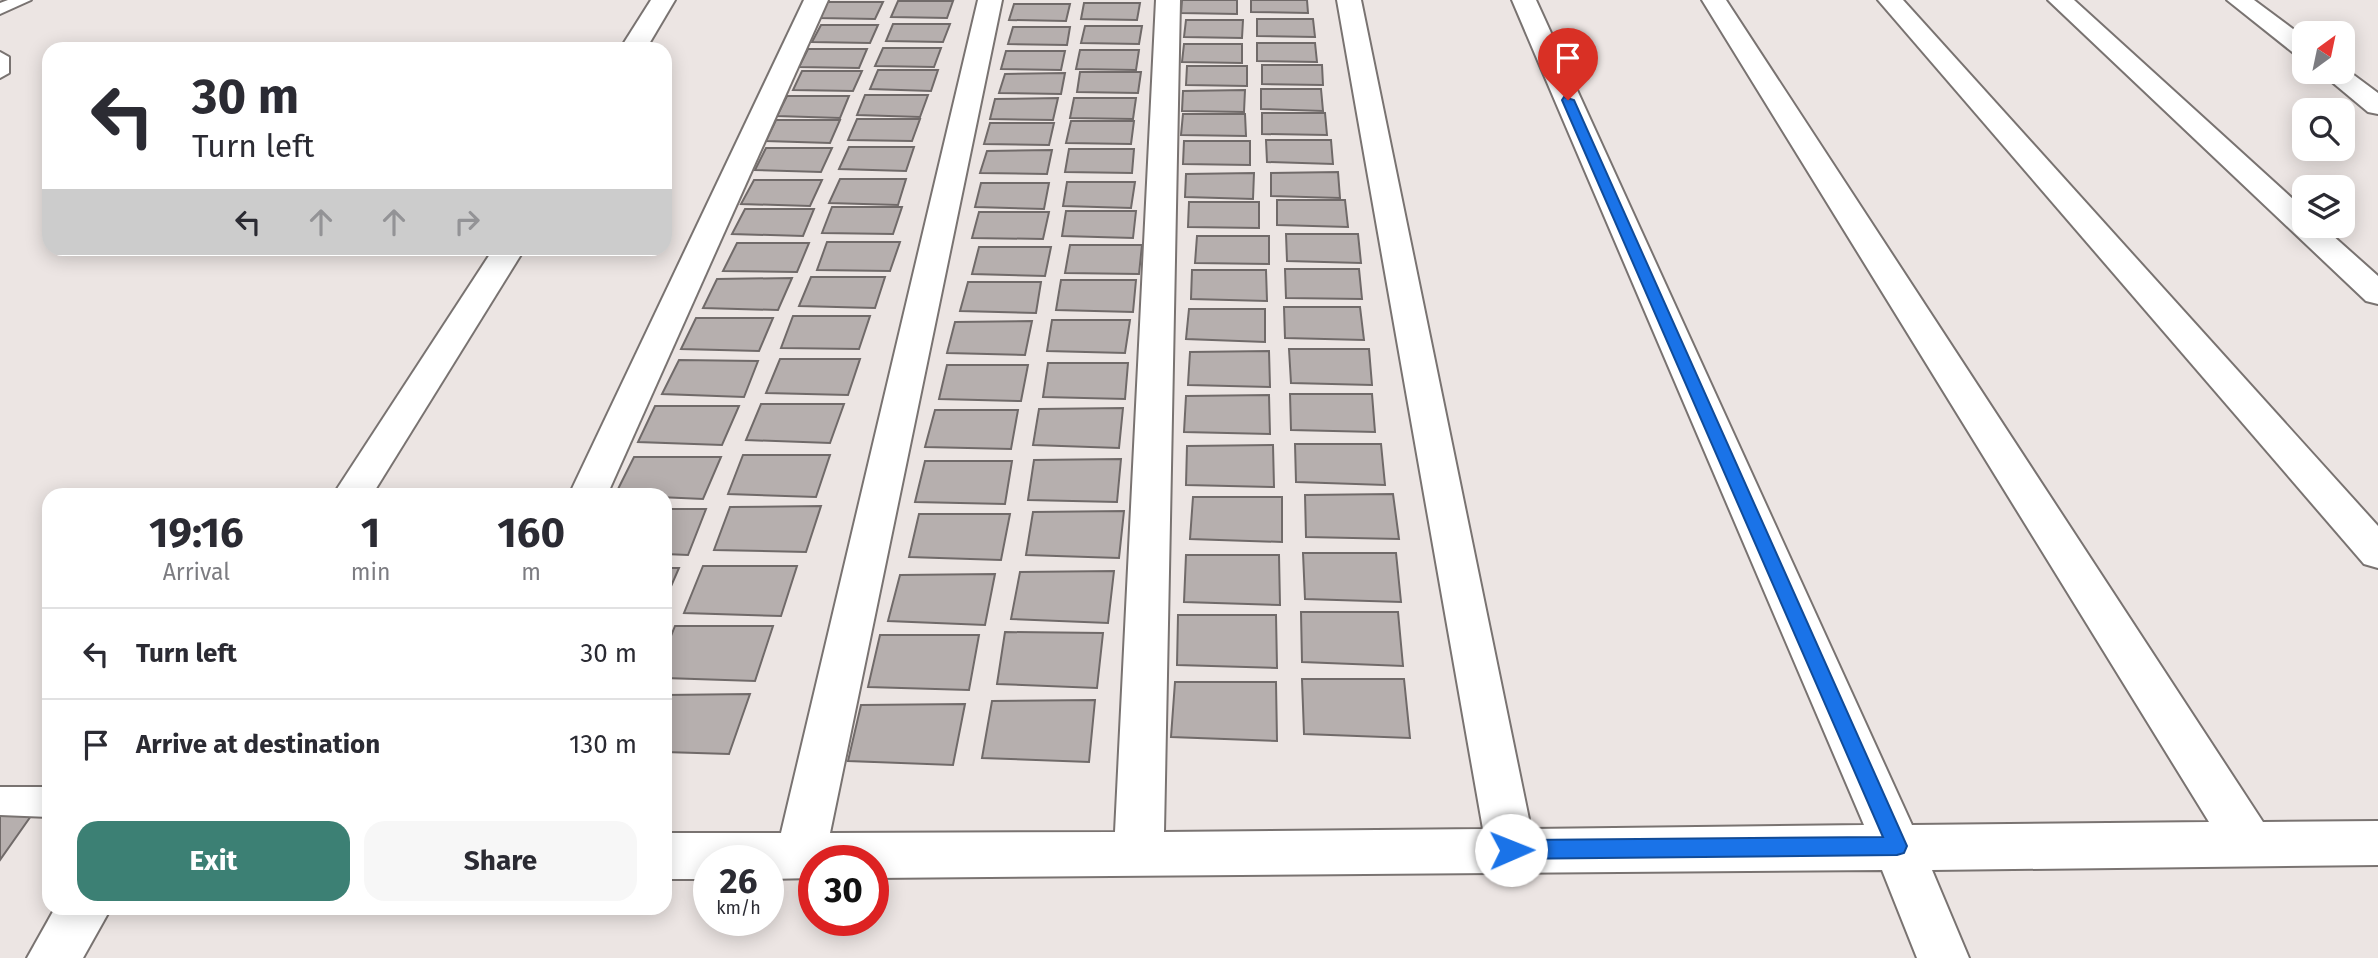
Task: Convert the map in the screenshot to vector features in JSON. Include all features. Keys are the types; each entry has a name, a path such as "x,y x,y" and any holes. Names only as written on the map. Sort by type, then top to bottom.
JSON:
{"street":[{"path":"637,42 663,0"},
{"path":"591,488 816,0"},
{"path":"803,845 990,0"},
{"path":"1139,855 1168,0"},
{"path":"1349,0 1511,850"},
{"path":"1524,0 1897,846 1943,958"},
{"path":"1714,0 2248,842"},
{"path":"1890,0 2378,553"},
{"path":"2060,0 2378,294"},
{"path":"2239,0 2292,40"},
{"path":"2349,84 2378,106"},
{"path":"356,488 505,256"},
{"path":"889,855 2378,843"},
{"path":"672,856 798,855"},
{"path":"53,958 81,915"}],"lane":[{"path":"0,9 23,0"},
{"path":"0,57 0,73"},
{"path":"0,801 42,802"}],"building":[{"path":"1182,0 1237,0 1237,14 1181,13"},
{"path":"1251,0 1307,0 1308,13 1251,12"},
{"path":"898,1 953,1 947,18 891,17"},
{"path":"827,2 883,2 875,19 819,18"},
{"path":"1084,3 1140,3 1137,20 1081,19"},
{"path":"1014,4 1070,4 1066,21 1009,20"},
{"path":"1257,19 1313,19 1315,37 1257,36"},
{"path":"1186,20 1243,20 1242,38 1184,37"},
{"path":"893,24 950,24 943,42 886,41"},
{"path":"821,25 878,25 870,43 812,42"},
{"path":"1085,26 1142,26 1139,44 1081,43"},
{"path":"1013,27 1070,27 1067,45 1008,44"},
{"path":"1257,43 1315,43 1317,62 1257,61"},
{"path":"1184,44 1242,44 1242,63 1182,62"},
{"path":"883,48 941,48 934,67 875,66"},
{"path":"808,49 867,49 859,68 799,67"},
{"path":"1080,50 1139,50 1136,70 1076,69"},
{"path":"1006,51 1065,51 1061,70 1001,69"},
{"path":"1262,65 1322,65 1323,85 1262,84"},
{"path":"1187,66 1247,66 1247,86 1186,85"},
{"path":"878,70 938,70 931,91 870,89"},
{"path":"802,71 862,71 853,91 793,90"},
{"path":"1080,72 1141,72 1138,93 1077,92"},
{"path":"1065,73 1061,94 999,93 1005,74"},
{"path":"1261,89 1321,89 1323,111 1261,109"},
{"path":"1245,90 1244,112 1182,111 1183,91"},
{"path":"865,95 928,95 920,117 857,115"},
{"path":"787,96 849,96 840,118 777,116"},
{"path":"1058,98 1053,120 990,119 995,99"},
{"path":"1074,98 1136,98 1133,119 1070,118"},
{"path":"1262,113 1325,113 1327,135 1262,134"},
{"path":"1183,114 1245,114 1246,136 1181,135"},
{"path":"857,119 920,119 912,141 848,140"},
{"path":"776,120 840,120 830,143 766,141"},
{"path":"1071,121 1134,121 1131,144 1066,143"},
{"path":"990,123 1054,123 1049,145 984,144"},
{"path":"1266,140 1331,140 1333,164 1267,162"},
{"path":"1184,141 1250,141 1250,165 1183,164"},
{"path":"849,147 914,147 906,171 839,169"},
{"path":"766,148 832,148 821,172 755,170"},
{"path":"1069,149 1134,149 1132,173 1065,172"},
{"path":"1052,150 1047,174 980,173 987,151"},
{"path":"1338,172 1340,198 1271,196 1271,173"},
{"path":"1254,173 1253,199 1185,197 1186,174"},
{"path":"840,179 906,179 898,205 829,203"},
{"path":"754,180 822,180 810,206 741,204"},
{"path":"1067,182 1135,182 1131,208 1063,206"},
{"path":"981,183 1049,183 1044,209 975,207"},
{"path":"1277,200 1345,200 1348,227 1277,225"},
{"path":"1189,202 1259,202 1259,228 1188,227"},
{"path":"832,207 902,207 893,234 822,233"},
{"path":"745,209 814,209 803,236 732,234"},
{"path":"1066,211 1136,211 1133,238 1062,236"},
{"path":"979,212 1049,212 1043,239 972,238"},
{"path":"1286,234 1358,234 1361,263 1287,261"},
{"path":"1197,236 1269,236 1269,264 1195,263"},
{"path":"827,242 900,242 890,271 817,270"},
{"path":"737,243 809,243 797,272 723,271"},
{"path":"1070,245 1142,245 1139,274 1065,273"},
{"path":"979,247 1051,247 1045,276 972,274"},
{"path":"1285,269 1359,269 1362,299 1286,298"},
{"path":"1192,270 1266,270 1267,301 1191,299"},
{"path":"811,277 885,277 875,308 799,306"},
{"path":"792,278 778,310 703,308 717,279"},
{"path":"1061,280 1136,280 1133,312 1056,310"},
{"path":"968,282 1041,282 1036,313 960,311"},
{"path":"1284,307 1360,307 1364,340 1285,338"},
{"path":"1189,309 1265,309 1265,342 1186,339"},
{"path":"793,316 870,316 859,349 781,348"},
{"path":"696,318 773,318 759,351 681,349"},
{"path":"1052,320 1130,320 1125,353 1047,351"},
{"path":"1032,321 1025,355 947,353 955,322"},
{"path":"1289,349 1369,349 1372,385 1291,383"},
{"path":"1269,351 1270,387 1188,385 1190,352"},
{"path":"780,359 860,359 848,395 766,393"},
{"path":"679,360 758,361 744,397 662,394"},
{"path":"1048,363 1128,363 1125,399 1043,397"},
{"path":"947,365 1028,365 1021,401 939,399"},
{"path":"1290,394 1372,394 1375,432 1291,430"},
{"path":"1269,395 1270,434 1184,432 1186,396"},
{"path":"761,404 844,404 830,443 746,440"},
{"path":"655,406 739,406 722,445 638,442"},
{"path":"1123,408 1119,448 1033,445 1039,409"},
{"path":"935,410 1018,410 1011,449 925,447"},
{"path":"1295,444 1381,444 1385,485 1296,482"},
{"path":"1273,445 1274,487 1186,485 1187,446"},
{"path":"743,455 830,455 816,497 728,494"},
{"path":"634,457 721,457 703,499 672,498 672,488 618,488"},
{"path":"1121,459 1117,502 1028,500 1034,460"},
{"path":"925,461 1012,461 1005,504 915,502"},
{"path":"1393,494 1399,539 1306,537 1305,495"},
{"path":"1193,497 1282,497 1282,542 1190,539"},
{"path":"821,506 806,552 714,550 730,507"},
{"path":"672,509 706,509 688,555 672,554"},
{"path":"1124,511 1119,558 1026,555 1033,512"},
{"path":"919,514 1010,514 1001,560 909,557"},
{"path":"1303,553 1396,553 1401,602 1305,599"},
{"path":"1186,555 1279,555 1280,605 1184,602"},
{"path":"703,566 797,566 781,616 684,613"},
{"path":"672,568 679,568 672,584"},
{"path":"1114,571 1108,623 1011,619 1020,572"},
{"path":"995,574 985,625 888,621 900,575"},
{"path":"1301,612 1398,612 1403,666 1302,662"},
{"path":"1178,615 1276,615 1277,668 1177,665"},
{"path":"675,626 773,626 755,681 672,678 672,634"},
{"path":"1005,632 1103,633 1097,688 997,684"},
{"path":"880,635 979,635 969,690 868,687"},
{"path":"1302,679 1404,679 1410,738 1304,734"},
{"path":"1175,682 1276,682 1277,741 1171,737"},
{"path":"750,694 729,754 672,752 672,695"},
{"path":"1095,700 1089,762 982,758 992,701"},
{"path":"965,704 953,765 848,761 861,705"},
{"path":"0,806 38,806 0,860"}],"route":[{"path":"1511,850 1897,846 1568,100"}]}
